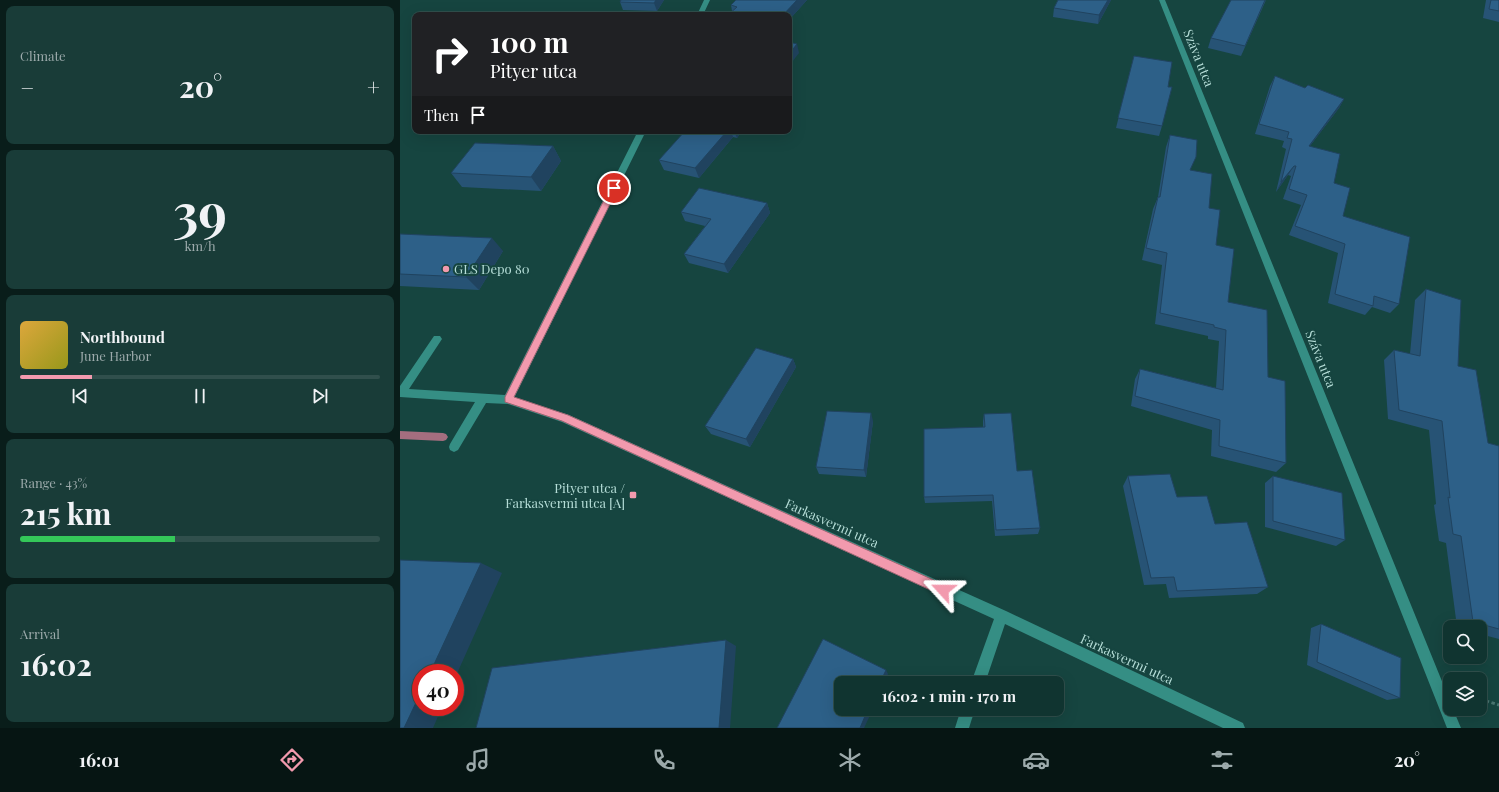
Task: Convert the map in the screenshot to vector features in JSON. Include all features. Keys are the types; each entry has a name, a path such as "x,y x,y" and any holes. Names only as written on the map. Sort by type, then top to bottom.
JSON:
{"street":[{"path":"701,12 707,0"},
{"name":"Száva utca","path":"1162,0 1454,728"},
{"path":"508,400 641,134"},
{"path":"401,393 437,339"},
{"name":"Farkasvermi utca","path":"401,393 508,400 564,418 1001,616 1238,728"},
{"path":"454,447 483,399"},
{"path":"980,676 1001,616"},
{"path":"962,728 966,716"}],"path":[{"path":"1487,701 1499,705"}],"building":[{"path":"621,0 656,0 654,3 620,2"},
{"path":"736,0 797,0 786,12 731,12 737,7 731,5"},
{"path":"1058,0 1108,0 1099,15 1054,8"},
{"path":"1231,0 1265,0 1245,46 1211,38"},
{"path":"1491,0 1499,0 1499,11 1489,9"},
{"path":"792,43 797,44 792,50"},
{"path":"1134,56 1172,62 1168,87 1172,87 1162,126 1118,118"},
{"path":"1275,76 1305,88 1308,85 1344,99 1309,146 1340,154 1334,183 1350,188 1343,216 1410,237 1399,304 1374,296 1373,306 1335,294 1345,244 1295,226 1307,195 1289,189 1296,166 1294,166 1281,182 1292,139 1287,138 1289,132 1259,124"},
{"path":"682,134 724,134 695,168 659,160"},
{"path":"1170,135 1197,140 1196,157 1190,170 1212,174 1209,208 1220,210 1216,245 1234,249 1228,302 1267,310 1268,377 1285,381 1286,463 1219,446 1220,420 1135,396 1140,369 1223,390 1226,330 1214,327 1214,325 1160,313 1167,253 1146,248 1158,197 1160,197"},
{"path":"475,143 553,146 531,177 451,173"},
{"path":"699,188 767,203 724,264 684,254 711,219 681,212"},
{"path":"400,234 492,238 466,277 400,274"},
{"path":"1426,289 1461,300 1458,366 1476,370 1488,443 1499,446 1499,629 1487,626 1487,620 1473,620 1461,536 1453,534 1448,497 1450,498 1442,421 1399,410 1394,350 1420,356"},
{"path":"756,348 793,359 746,439 705,426"},
{"path":"827,411 871,413 864,470 816,467"},
{"path":"1011,413 1017,471 1032,470 1040,528 996,530 993,495 924,497 924,429 985,427 984,414"},
{"path":"1170,474 1177,497 1207,496 1215,524 1247,522 1268,587 1177,591 1174,577 1151,578 1128,476"},
{"path":"1273,476 1342,493 1345,540 1273,521"},
{"path":"400,560 481,563 434,664 412,664 412,711 404,728 400,728"},
{"path":"1321,624 1401,658 1400,698 1317,662"},
{"path":"823,639 886,670 883,676 834,676 834,716 865,716 860,728 777,728"},
{"path":"726,640 719,728 476,728 492,668"}],"waterway":[{"path":"400,435 443,437"}],"place":[{"name":"GLS Depo 80","path":"446,269"},
{"name":"Pityer utca / Farkasvermi utca [A]","path":"633,495"}],"route":[{"path":"614,188 508,400 564,418 943,590"}]}
